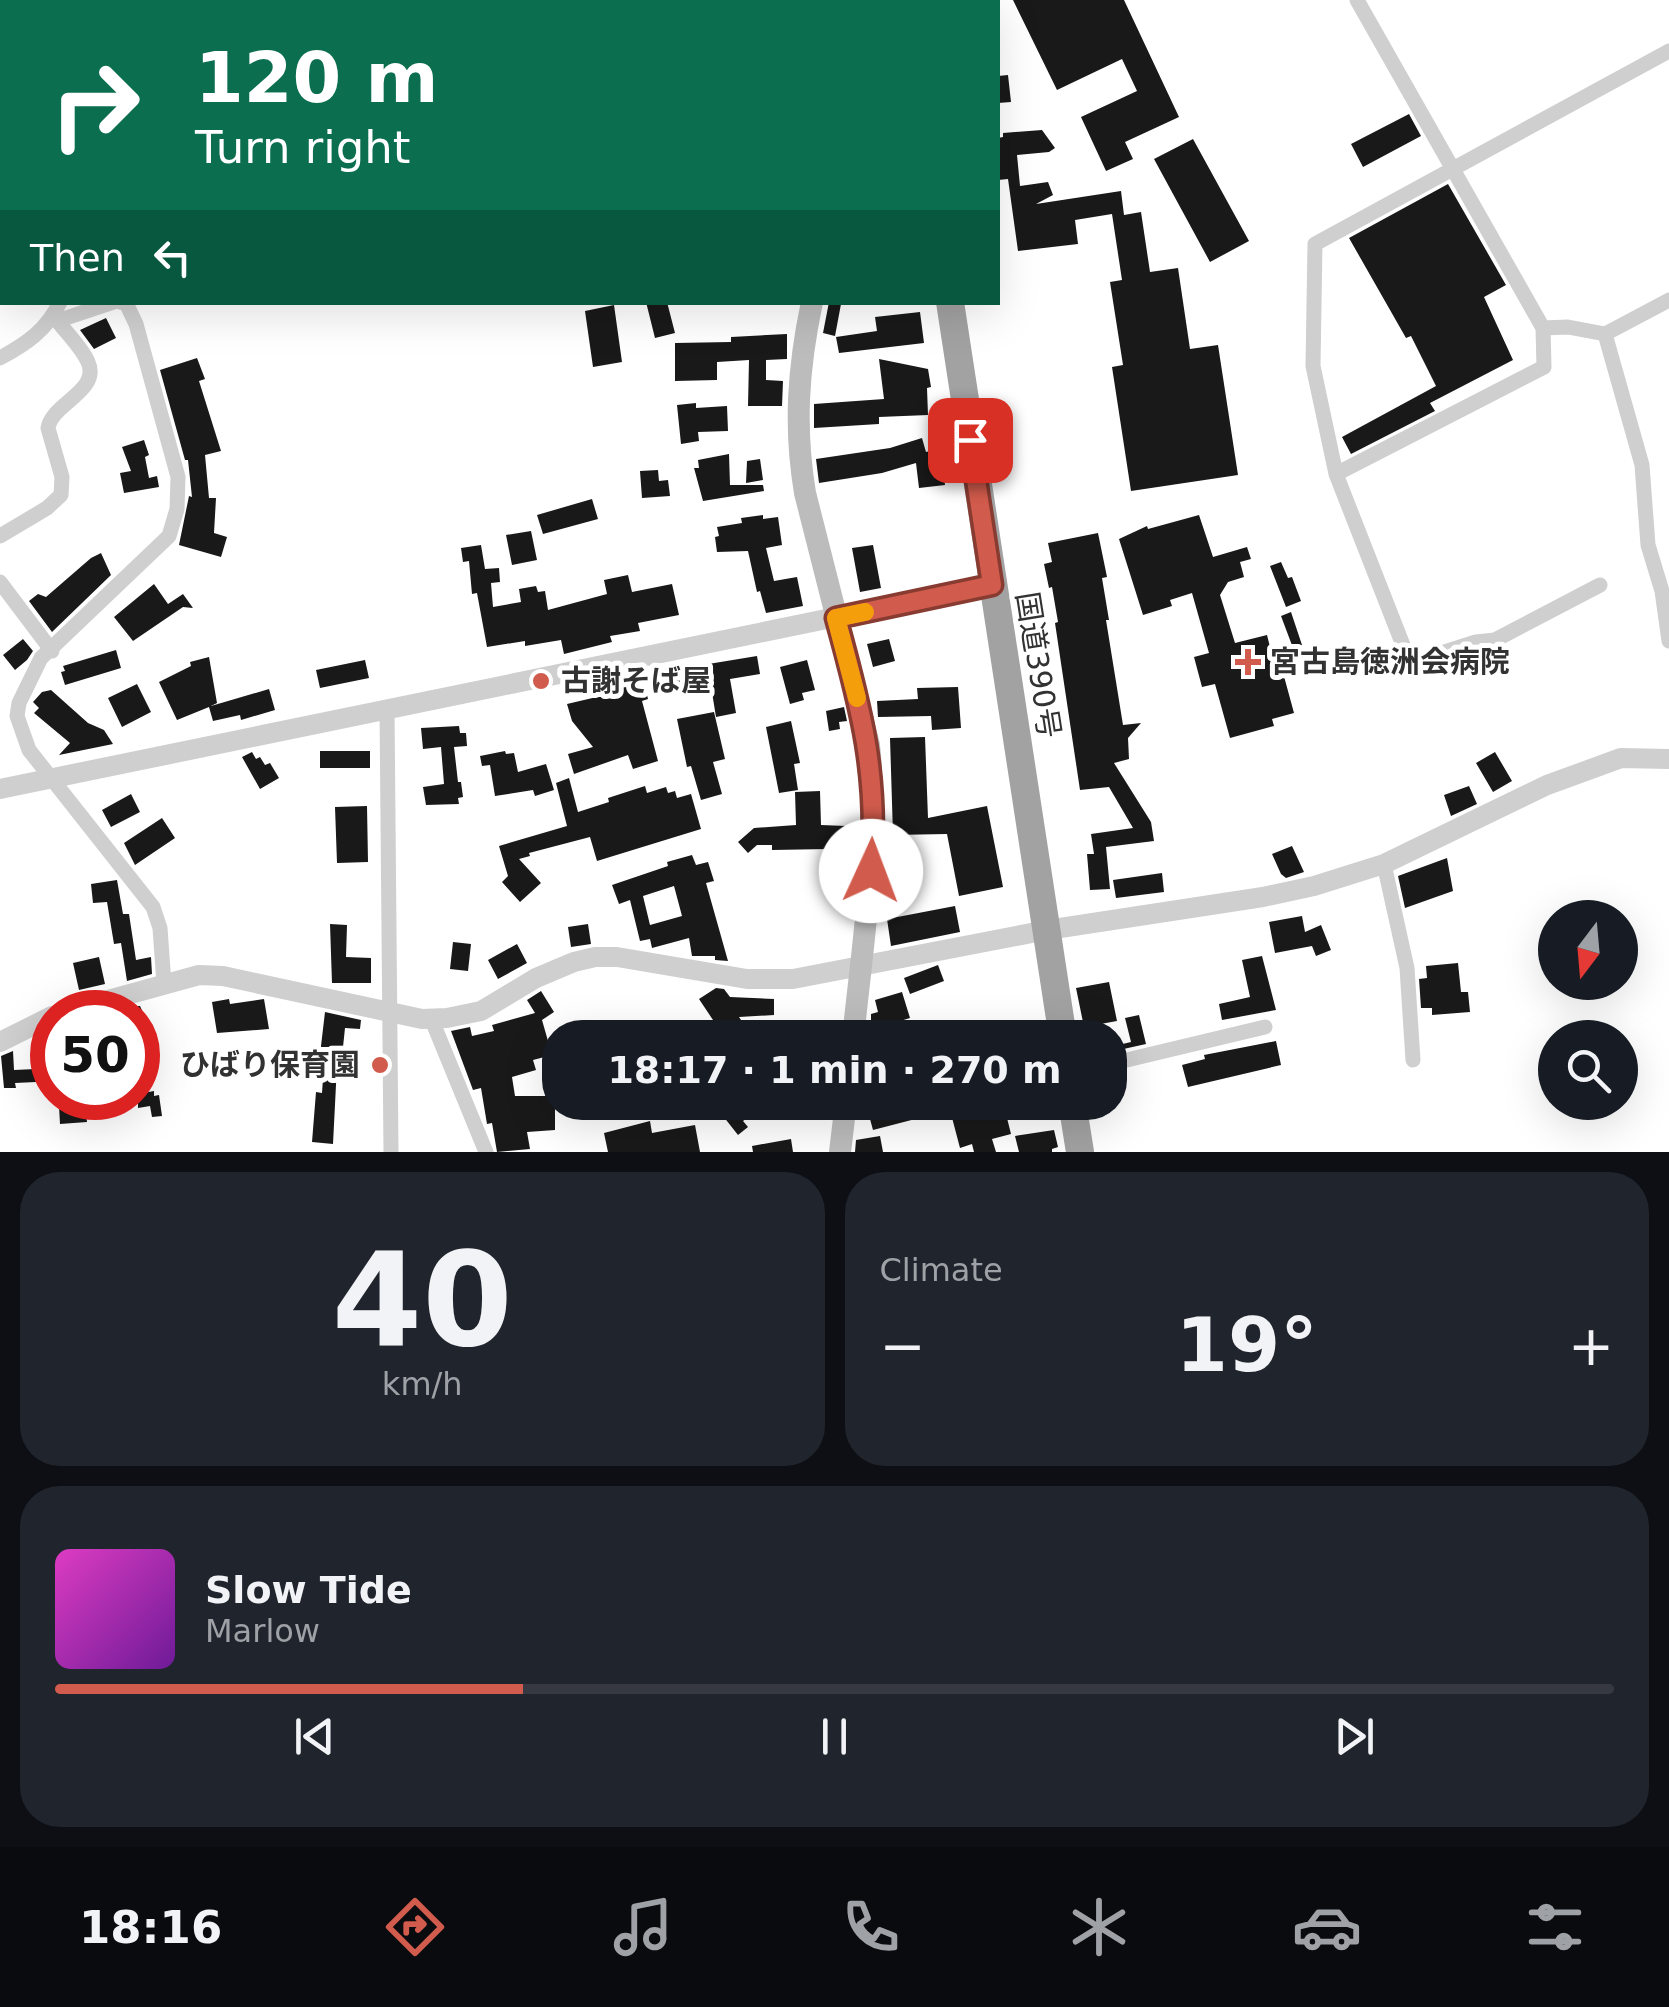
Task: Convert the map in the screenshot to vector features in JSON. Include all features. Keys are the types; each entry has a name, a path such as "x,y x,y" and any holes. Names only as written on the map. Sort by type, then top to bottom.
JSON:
{"highway":[{"name":"国道390号","path":"950,305 1060,1020"},
{"path":"1075,1120 1080,1152"}],"main road":[{"path":"812,305 797,394 796,428 804,492 869,746 872,776 874,842 855,1020"},
{"path":"843,1152 844,1120"}],"street":[{"path":"1336,474 1544,367 1544,328 1357,0"},
{"path":"1600,585 1495,640 1476,642 1410,663 1336,474 1313,366 1316,244 1669,51"},
{"path":"1544,328 1568,327 1605,334 1669,300"},
{"path":"0,358 30,342 57,313 101,305"},
{"path":"126,305 136,324 178,477 177,509 169,536 41,658 17,716 29,750 153,906 160,928 164,984"},
{"path":"0,536 47,508 62,494 62,478 48,428 50,420 84,388 90,374 88,362 57,313"},
{"path":"1605,334 1642,465 1648,545 1662,591 1669,641"},
{"path":"0,582 52,651"},
{"path":"0,789 992,585"},
{"path":"387,709 391,1152"},
{"path":"143,990 199,975 223,976 431,1018 481,1011 536,978 595,958 617,957 700,974 792,979 1047,930 1314,886 1384,864 1547,785 1622,758 1669,758"},
{"path":"1384,864 1407,968 1412,1060"},
{"path":"431,1018 486,1152"},
{"path":"1127,1060 1265,1026"},
{"path":"0,1042 30,1027"}],"building":[{"path":"1013,0 1124,0 1179,117 1125,142 1133,159 1106,171 1081,117 1137,91 1122,59 1057,90"},
{"path":"1008,75 1011,102 1000,103 1000,76"},
{"path":"1409,114 1421,136 1363,167 1351,144"},
{"path":"1042,130 1055,148 1017,155 1020,186 1048,182 1053,195 1036,204 1121,191 1124,215 1141,212 1150,272 1178,268 1190,349 1218,345 1238,475 1131,491 1112,367 1123,365 1110,282 1122,280 1112,214 1075,220 1078,244 1018,251 1008,179 1000,180 1003,133"},
{"path":"1193,139 1249,241 1210,262 1154,159"},
{"path":"1448,184 1506,285 1484,297 1513,360 1430,403 1435,411 1351,454 1342,437 1436,386 1411,336 1406,338 1349,238"},
{"path":"614,305 622,362 593,367 585,311"},
{"path":"647,305 668,305 675,333 655,338"},
{"path":"828,305 841,305 835,336 823,333"},
{"path":"920,312 924,343 839,353 836,337 877,331 875,317"},
{"path":"106,318 116,338 94,349 80,330"},
{"path":"787,334 787,359 766,360 766,380 783,381 782,406 748,406 749,360 717,362 717,380 675,381 675,343 731,342 731,337"},
{"path":"197,358 205,379 199,381 221,451 205,455 209,498 216,498 214,533 227,537 221,557 179,545 189,496 192,497 188,460 160,370"},
{"path":"879,359 928,369 928,415 879,417 879,424 814,428 814,404 884,399"},
{"path":"696,403 696,408 727,406 728,431 698,432 699,441 681,444 677,405"},
{"path":"922,438 926,452 941,448 945,485 919,488 916,463 819,483 816,459 890,448"},
{"path":"144,440 149,455 145,457 149,478 157,476 159,487 124,493 120,473 131,471 122,447"},
{"path":"729,454 730,485 763,485 764,491 703,501 694,468 699,468 698,460"},
{"path":"760,459 763,480 746,483 747,461"},
{"path":"658,470 659,481 668,480 670,496 642,498 640,471"},
{"path":"592,499 598,519 543,534 537,515"},
{"path":"763,515 763,519 778,517 782,545 766,548 774,581 797,577 803,606 766,613 748,551 717,552 717,527"},
{"path":"1199,515 1213,557 1247,547 1251,559 1240,562 1244,577 1228,582 1220,595 1235,643 1267,635 1273,659 1279,658 1294,713 1272,719 1274,726 1230,738 1215,684 1202,687 1194,657 1209,653 1192,593 1170,600 1172,606 1143,615 1119,539 1147,526 1148,529"},
{"path":"531,531 537,560 512,565 506,535"},
{"path":"1098,533 1107,577 1102,578 1106,620 1123,725 1141,723 1128,738 1129,759 1114,763 1151,822 1154,841 1106,847 1110,889 1090,890 1087,854 1094,854 1091,834 1133,828 1109,787 1080,790 1055,623 1058,622 1044,564 1052,562 1048,543"},
{"path":"481,545 485,569 499,568 500,582 491,583 493,607 521,602 519,589 536,586 538,592 545,591 548,610 607,594 604,580 628,575 632,592 672,584 679,615 638,623 640,631 610,636 612,642 564,654 561,640 487,647 477,593 472,594 469,561 463,562 461,548"},
{"path":"873,545 881,588 860,592 852,548"},
{"path":"101,553 111,575 52,632 29,601 38,594 46,597"},
{"path":"1281,562 1301,601 1286,607 1270,566"},
{"path":"154,584 168,604 183,594 193,608 183,607 133,641 114,617"},
{"path":"1291,612 1302,645 1293,648 1281,616"},
{"path":"23,639 33,651 15,670 3,655"},
{"path":"889,639 895,661 873,667 867,644"},
{"path":"116,650 121,668 65,685 63,666"},
{"path":"757,656 760,674 730,679 736,713 716,717 710,680 676,687 672,670"},
{"path":"209,657 217,703 211,706 269,689 275,710 241,720 240,715 213,721 209,707 177,720 159,682 191,666 190,662"},
{"path":"365,660 369,678 320,688 316,670"},
{"path":"807,660 815,690 802,693 804,700 790,704 780,667"},
{"path":"632,681 645,687 648,699 642,701 658,761 633,769 628,755 574,774 568,754 593,747 572,721 567,704 618,692 616,684"},
{"path":"137,684 151,712 122,727 108,698"},
{"path":"958,687 961,728 932,730 931,716 878,717 877,701 918,699 917,688"},
{"path":"51,690 88,723 104,730 113,744 59,755 70,743 34,713 39,708 33,702 42,692"},
{"path":"844,707 847,721 839,722 840,729 829,731 826,711"},
{"path":"714,712 725,759 713,762 722,794 701,800 691,766 687,767 677,719"},
{"path":"791,721 800,763 794,764 798,790 779,793 766,727"},
{"path":"459,726 460,733 466,733 467,746 454,747 463,797 458,798 459,804 426,805 423,787 444,784 441,747 423,749 421,728"},
{"path":"925,737 928,818 987,806 1003,887 959,896 947,834 893,835 890,738"},
{"path":"320,751 370,751 370,768 320,768"},
{"path":"252,752 265,765 270,763 279,778 260,789 242,757"},
{"path":"1495,752 1512,781 1493,792 1476,763"},
{"path":"514,753 518,772 546,764 554,790 535,796 533,790 495,796 490,765 482,766 480,756"},
{"path":"569,778 578,812 645,786 647,793 666,787 668,793 675,791 677,798 691,794 701,829 597,861 590,837 529,853 530,856 519,859 541,883 520,902 502,882 508,876 499,846 567,826 556,783"},
{"path":"1469,786 1477,804 1451,816 1444,795"},
{"path":"820,791 821,825 846,826 847,842 828,843 828,849 772,850 772,845 757,845 748,853 738,842 754,828 796,825 795,792"},
{"path":"131,794 140,812 111,827 102,810"},
{"path":"367,806 368,862 337,863 335,807"},
{"path":"162,818 175,838 135,865 124,843"},
{"path":"1292,846 1304,872 1286,878 1272,854"},
{"path":"692,855 696,865 708,862 714,881 706,883 728,961 715,960 715,956 692,956 689,938 652,948 650,939 640,941 630,900 619,904 612,885 668,866 667,862","holes":["674,886 682,916 650,925 643,896"]},
{"path":"1447,858 1453,891 1405,908 1398,876"},
{"path":"1162,873 1164,892 1116,898 1113,880"},
{"path":"117,880 123,914 129,914 136,960 151,957 152,974 127,981 121,943 114,944 107,902 93,903 91,884"},
{"path":"955,906 960,932 891,946 887,919"},
{"path":"1302,916 1305,932 1321,925 1331,950 1316,956 1312,946 1275,953 1269,922"},
{"path":"330,924 347,925 346,957 371,958 371,983 332,983"},
{"path":"588,924 591,944 571,947 568,927"},
{"path":"453,942 471,944 468,971 450,969"},
{"path":"517,944 527,963 498,979 488,960"},
{"path":"1262,956 1276,1010 1222,1020 1219,1004 1250,997 1242,960"},
{"path":"99,957 105,984 79,990 73,963"},
{"path":"1458,963 1461,992 1468,992 1470,1012 1432,1015 1432,1008 1421,1008 1419,979 1427,978 1426,966"},
{"path":"938,965 944,981 910,994 904,978"},
{"path":"1109,982 1117,1020 1083,1020 1076,988"},
{"path":"716,988 724,989 730,997 774,999 774,1015 713,1020 699,999"},
{"path":"541,991 554,1012 542,1020 542,1058 533,1060 536,1070 512,1077 515,1096 542,1096 542,1120 555,1120 555,1130 527,1132 530,1149 497,1152 481,1088 473,1090 451,1031 470,1027 472,1036 494,1031 492,1025 535,1013 527,1000"},
{"path":"902,992 910,1018 871,1020 871,1014 878,1012 875,1000"},
{"path":"229,999 230,1004 264,999 269,1029 217,1033 212,1002"},
{"path":"325,1012 361,1020 360,1029 345,1028 341,1066 337,1065 333,1144 312,1142 316,1092 322,1093 324,1064 319,1063"},
{"path":"1139,1015 1146,1044 1127,1048 1131,1042 1125,1018"},
{"path":"1276,1041 1281,1065 1188,1087 1182,1065 1205,1059 1204,1055"},
{"path":"13,1051 14,1070 30,1069 30,1082 4,1088 1,1056"},
{"path":"60,1120 87,1120 87,1122 60,1124"},
{"path":"726,1120 744,1120 748,1127 738,1135"},
{"path":"870,1120 912,1120 873,1130"},
{"path":"953,1120 1008,1120 1011,1134 992,1139 996,1152 974,1152 972,1144 960,1148"},
{"path":"650,1121 652,1133 695,1125 700,1152 608,1152 604,1133"},
{"path":"1054,1130 1058,1147 1052,1152 1019,1152 1015,1136"},
{"path":"880,1136 883,1152 855,1152 856,1140"},
{"path":"791,1139 793,1152 753,1152 752,1146"}],"slow traffic":[{"path":"857,698 836,618 865,612"}],"place":[{"name":"宮古島徳洲会病院","path":"1248,662"},
{"name":"古謝そば屋","path":"541,681"},
{"name":"ひばり保育園","path":"380,1065"}],"route":[{"path":"871,871 874,842 869,746 836,618 992,585 970,440"}]}
